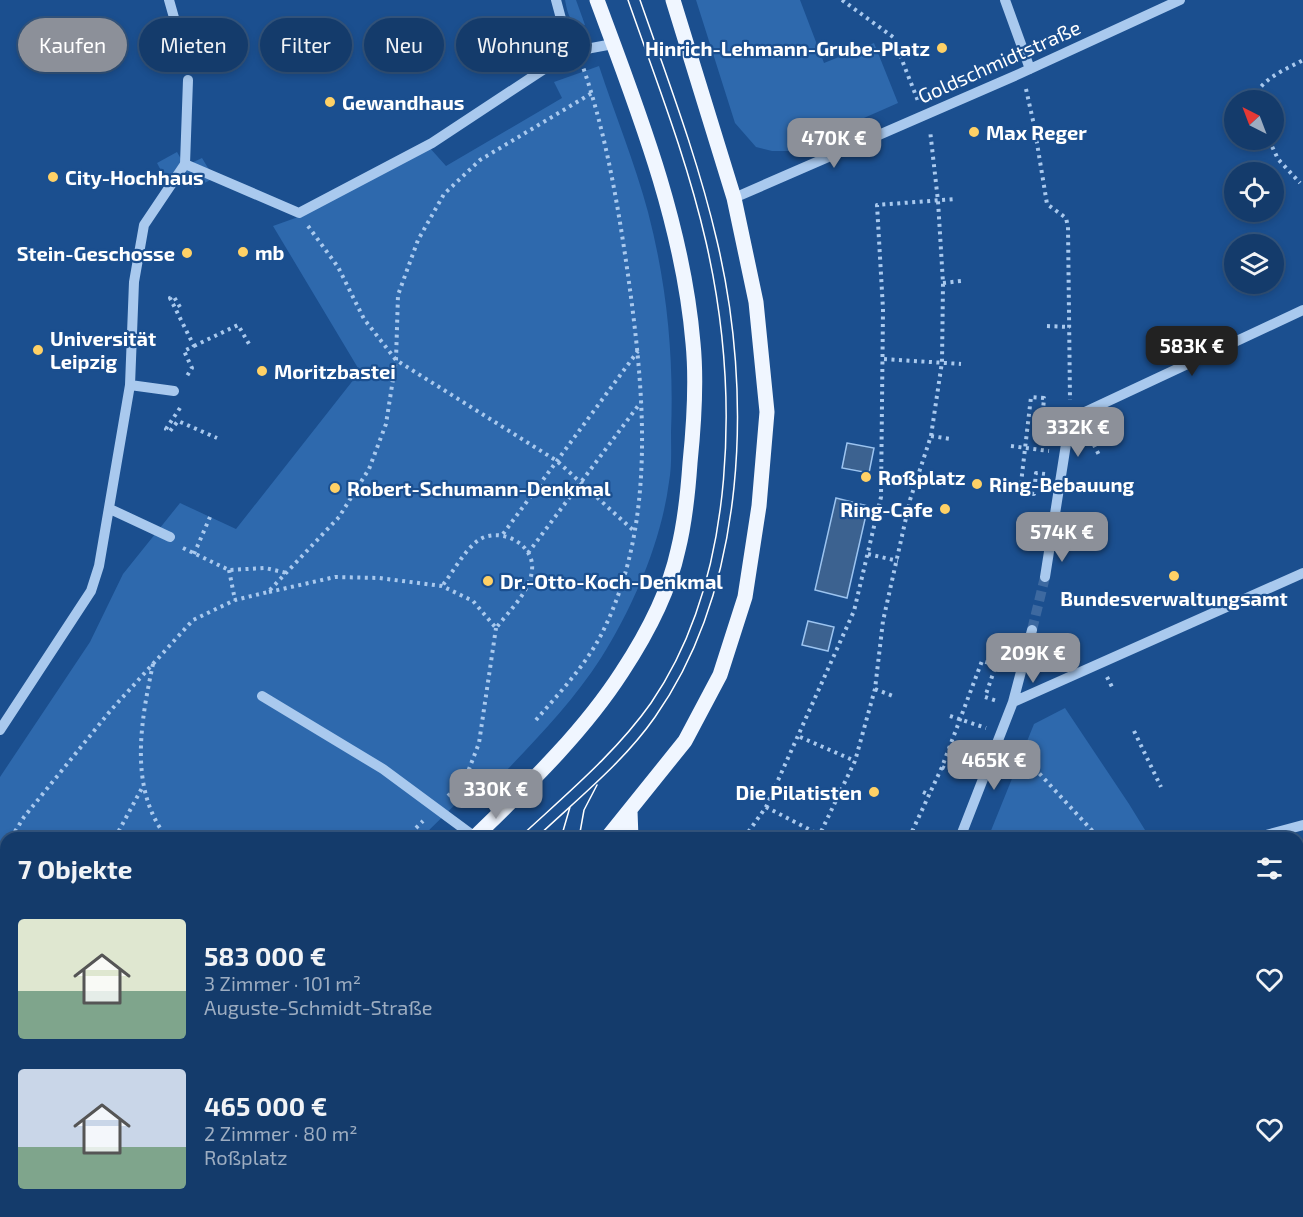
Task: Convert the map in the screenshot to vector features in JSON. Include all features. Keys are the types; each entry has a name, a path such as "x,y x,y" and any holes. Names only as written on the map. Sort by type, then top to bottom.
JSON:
{"main road":[{"path":"481,832 576,732 622,673 646,629 674,562 687,503 695,395 693,343 686,291 669,216 645,128 597,0"},
{"path":"612,832 684,741 720,675 745,597 759,506 767,412 756,302 734,198 674,0"},
{"path":"630,811 632,832"}],"street":[{"path":"169,0 174,18"},
{"path":"556,0 561,18"},
{"path":"1005,0 1030,69"},
{"name":"Goldschmidtstraße","path":"734,198 1019,74 1180,0"},
{"path":"590,48 613,44"},
{"path":"185,164 300,215 432,143 540,72"},
{"path":"0,730 91,591 99,566 130,385 134,282 144,225 185,164 188,80"},
{"path":"1045,577 1074,416 1303,310"},
{"path":"130,385 178,388"},
{"path":"110,509 170,537"},
{"path":"1013,702 1303,573"},
{"path":"962,832 1013,702 1032,630"},
{"path":"262,696 383,770 467,832"},
{"path":"1277,832 1303,825"}],"path":[{"path":"821,832 855,761 875,689 883,621 910,500 931,436 942,362 943,283 931,132 892,38 842,0"},
{"path":"1259,90 1263,84 1303,60"},
{"path":"536,720 577,671 604,630 622,580 634,531 642,460 638,350 618,202 592,93 585,72"},
{"path":"1019,74 1034,125 1047,204 1066,218 1068,227 1074,416 1100,457"},
{"path":"268,592 339,517 369,469 386,424 396,360 398,295 418,240 444,194 480,160 592,93"},
{"path":"1274,150 1278,159 1300,183"},
{"path":"748,832 766,807 800,737 855,611 881,497 884,359 878,205 955,199"},
{"path":"300,215 338,267 364,319 396,360 556,461 634,531"},
{"path":"943,283 961,281"},
{"path":"180,307 174,297 170,298 194,346"},
{"path":"178,388 192,368 184,351 238,325 249,344"},
{"path":"1047,326 1070,327"},
{"path":"503,534 638,350"},
{"path":"884,359 961,364"},
{"path":"1035,477 1034,494 1020,492 1031,397 1044,398 1042,419"},
{"path":"186,399 166,429 170,431 178,421 217,438"},
{"path":"528,553 641,401"},
{"path":"931,436 951,439"},
{"path":"1011,446 1047,451"},
{"path":"194,554 210,517"},
{"path":"442,586 476,542 490,534 503,534 528,553 533,568 528,585 496,628 479,743 466,777"},
{"path":"181,546 229,570 265,568 288,573"},
{"path":"868,554 898,561"},
{"path":"229,570 236,600"},
{"path":"15,832 24,817 154,661 193,620 236,600 335,577 379,578 442,586 473,601 496,628"},
{"path":"986,694 1000,649 993,646"},
{"path":"154,661 142,719 142,788 162,832"},
{"path":"912,832 942,767 982,662 996,665"},
{"path":"875,689 893,696"},
{"path":"950,716 978,725"},
{"path":"1134,731 1161,787"},
{"path":"1002,733 1093,832"},
{"path":"800,737 855,761"},
{"path":"942,767 957,774 966,750"},
{"path":"118,832 142,788"},
{"path":"923,792 930,795"},
{"path":"766,807 810,832"}],"shaded area":[{"path":"565,0 576,0 582,18 571,18"},
{"path":"696,0 800,0 824,63 874,43 898,103 789,151 772,151 756,147 735,123"},
{"path":"599,66 637,175 655,239 668,321 671,376 671,463 660,528 644,574 624,618 601,658 577,692 492,786 486,791 469,791 427,832 0,832 0,777 90,642 123,574 180,503 236,529 358,374 358,368 273,226 301,216 429,147 446,166 562,98 554,82 582,72 590,72 590,69"},
{"path":"177,152 185,166 202,158 214,178 195,188 185,170 166,180 157,163"},
{"path":"847,443 874,448 869,473 842,468"},
{"path":"836,498 868,506 847,598 815,590"},
{"path":"808,621 834,627 828,651 802,645"},
{"path":"1065,708 1146,832 990,832 1034,724"}],"tunnel":[{"path":"1032,630 1045,577"}],"tram line":[{"path":"525,832 622,740 651,703 680,653 701,598 715,540 724,479 726,418 724,357 717,298 706,242 680,150 628,0"},
{"path":"542,832 629,750 655,717 686,665 709,609 725,549 734,487 737,424 735,361 728,300 717,241 682,120 640,0"},
{"path":"580,832 584,810 597,785"},
{"path":"563,832 570,807"}],"place":[{"name":"Hinrich-Lehmann-Grube-Platz","path":"942,48"},
{"name":"Gewandhaus","path":"330,102"},
{"name":"Max Reger","path":"974,132"},
{"name":"City-Hochhaus","path":"53,177"},
{"name":"mb","path":"243,252"},
{"name":"Stein-Geschosse","path":"187,253"},
{"name":"Universität Leipzig","path":"38,350"},
{"name":"Moritzbastei","path":"262,371"},
{"name":"Roßplatz","path":"866,477"},
{"name":"Ring-Bebauung","path":"977,484"},
{"name":"Robert-Schumann-Denkmal","path":"335,488"},
{"name":"Ring-Cafe","path":"945,509"},
{"name":"Bundesverwaltungsamt","path":"1174,576"},
{"name":"Dr.-Otto-Koch-Denkmal","path":"488,581"},
{"name":"Die Pilatisten","path":"874,792"}]}
